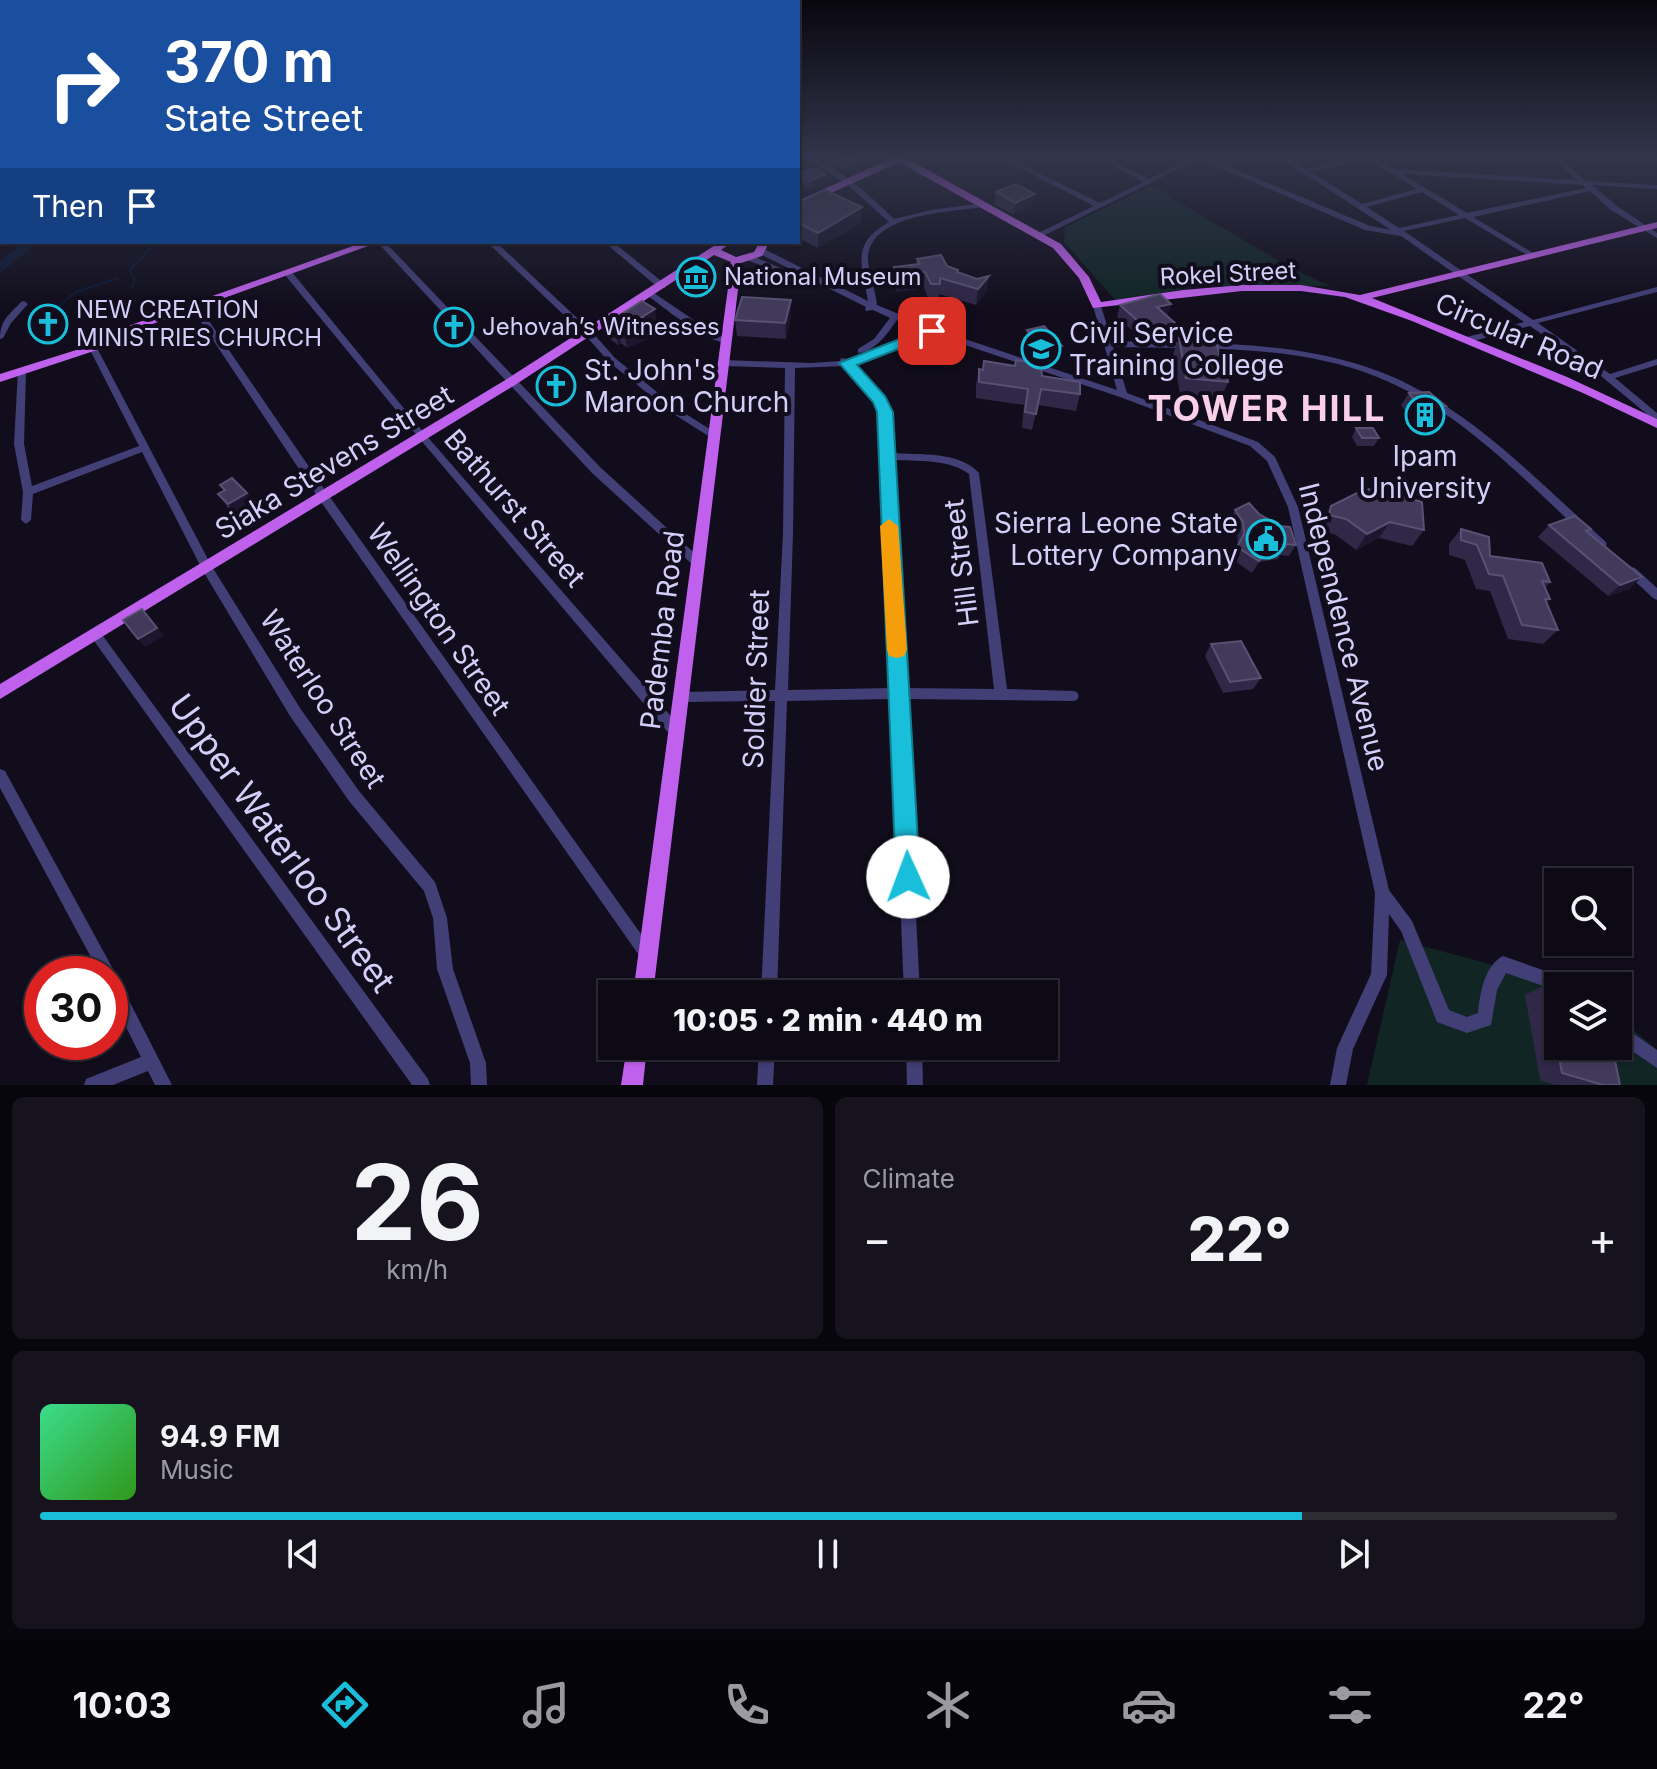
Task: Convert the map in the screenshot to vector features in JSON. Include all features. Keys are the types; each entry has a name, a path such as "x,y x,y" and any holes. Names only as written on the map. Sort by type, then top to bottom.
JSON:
{"main road":[{"path":"986,207 1041,235 1071,259 1084,277 1097,306"},
{"path":"1360,298 1657,225"},
{"path":"0,378 93,348 132,328 368,244"},
{"path":"720,245 731,263"},
{"name":"Siaka Stevens Street","path":"0,692 589,334 720,245"},
{"path":"750,258 760,247"},
{"name":"Siaka Stevens Street","path":"690,266 731,263 750,258"},
{"name":"Pademba Road","path":"645,980 683,697 723,363 731,263"},
{"name":"Rokel Street","path":"1097,306 1162,295 1235,290 1324,290 1360,298"},
{"name":"Circular Road","path":"1360,298 1580,386 1657,421"},
{"path":"632,1085 635,1060"}],"street":[{"path":"877,207 891,220"},
{"path":"871,307 864,256 876,232 891,220 973,207"},
{"path":"1041,235 1099,207"},
{"path":"1317,207 1368,228 1402,232 1508,207"},
{"path":"1363,207 1609,377 1657,421"},
{"path":"1454,207 1532,256"},
{"path":"1614,207 1657,236"},
{"path":"383,244 596,470 698,563"},
{"path":"493,244 589,334 612,360 644,387 713,435"},
{"path":"610,244 656,290 704,331 725,341"},
{"path":"760,247 871,307"},
{"path":"750,258 871,307"},
{"name":"Bathurst Street","path":"288,273 422,436 678,734"},
{"path":"1466,340 1657,289"},
{"path":"0,336 7,322 24,304"},
{"path":"1097,306 1123,395"},
{"name":"Wellington Street","path":"195,307 323,496 648,956"},
{"name":"Independence Avenue","path":"871,307 1254,444 1271,459 1293,507 1382,893 1407,926 1443,1016 1467,1025 1485,1019 1495,973 1503,964 1544,979"},
{"path":"844,362 877,341 896,316"},
{"path":"723,363 790,366 844,362 932,331"},
{"path":"1107,344 1302,354 1351,366 1405,386 1468,429 1657,595"},
{"name":"Waterloo Street","path":"93,348 207,568 295,712 354,796 430,887 440,918 445,969 478,1063 479,1085"},
{"path":"844,362 883,406 911,980"},
{"path":"1609,377 1657,362"},
{"name":"Soldier Street","path":"770,980 790,366"},
{"path":"21,372 19,444 28,492 26,520"},
{"path":"28,492 143,448"},
{"name":"Hill Street","path":"885,456 957,463 969,467 974,473 1001,693"},
{"name":"Upper Waterloo Street","path":"96,635 422,1085"},
{"path":"683,697 899,693 1073,696"},
{"path":"0,775 98,956"},
{"path":"1338,1085 1345,1048 1379,975 1382,893"},
{"path":"128,1013 164,1085"},
{"path":"1632,1041 1657,1060"},
{"path":"765,1085 766,1060"},
{"path":"914,1060 915,1085"},
{"path":"92,1085 153,1061"}],"green space":[{"path":"1108,207 1186,207 1293,269 1330,286 1202,286 1116,301 1064,242 1065,227"},
{"path":"1400,940 1544,979 1544,1060 1632,1060 1632,1028 1657,1050 1657,1085 1367,1085"}],"building":[{"path":"800,207 862,207 818,233 800,224"},
{"path":"941,255 947,266 957,272 977,279 989,276 978,289 940,278 940,284 931,284 925,272 898,276 894,267 920,264 917,259"},
{"path":"1160,294 1171,304 1157,307 1176,324 1154,329 1143,319 1138,321 1120,305"},
{"path":"742,297 791,300 785,323 735,320"},
{"path":"642,301 655,309 642,317 651,325 625,337 619,332 616,335 604,325"},
{"path":"1044,326 1062,346 1044,350 1027,330"},
{"path":"1179,338 1216,341 1219,354 1231,355 1233,364 1224,363 1228,382 1186,378"},
{"path":"1016,360 1041,364 1042,376 1080,382 1080,394 1041,389 1036,414 1025,412 1028,389 979,382 979,369 983,370 984,361 1015,366"},
{"path":"1429,392 1446,406 1419,407 1409,393"},
{"path":"1356,428 1373,428 1379,438 1362,438"},
{"path":"232,478 247,493 228,504 218,494 225,490 220,485"},
{"path":"1365,489 1422,502 1424,530 1390,522 1367,534 1346,519 1329,515 1331,506"},
{"path":"1249,503 1259,514 1280,526 1290,527 1296,545 1286,544 1285,547 1266,550 1259,561 1237,547 1244,534 1243,522 1235,510"},
{"path":"1575,516 1591,529 1586,531 1642,577 1620,585 1549,525"},
{"path":"1461,529 1489,537 1490,556 1542,563 1550,582 1542,581 1550,599 1545,599 1558,630 1522,625 1503,576 1489,574 1477,545 1461,540"},
{"path":"142,609 157,628 138,639 123,620"},
{"path":"1241,641 1261,678 1230,682 1211,644"},
{"path":"1559,1060 1615,1060 1620,1085 1603,1085 1562,1073"}],"waterway":[{"path":"0,269 30,244"},
{"path":"132,288 135,281 130,270 154,244"},
{"path":"58,307 74,293 118,278"}],"slow traffic":[{"path":"889,526 897,650"}],"place":[{"name":"National Museum","path":"696,277"},
{"name":"NEW CREATION MINISTRIES CHURCH","path":"48,324"},
{"name":"Jehovah’s Witnesses","path":"454,327"},
{"name":"Civil Service Training College","path":"1041,349"},
{"name":"St. John's Maroon Church","path":"556,386"},
{"name":"Ipam University","path":"1425,415"},
{"name":"Sierra Leone State Lottery Company","path":"1266,539"}],"district":[{"name":"TOWER HILL","path":"1267,408"}],"route":[{"path":"908,877 885,412 880,400 847,363 932,331"}]}
